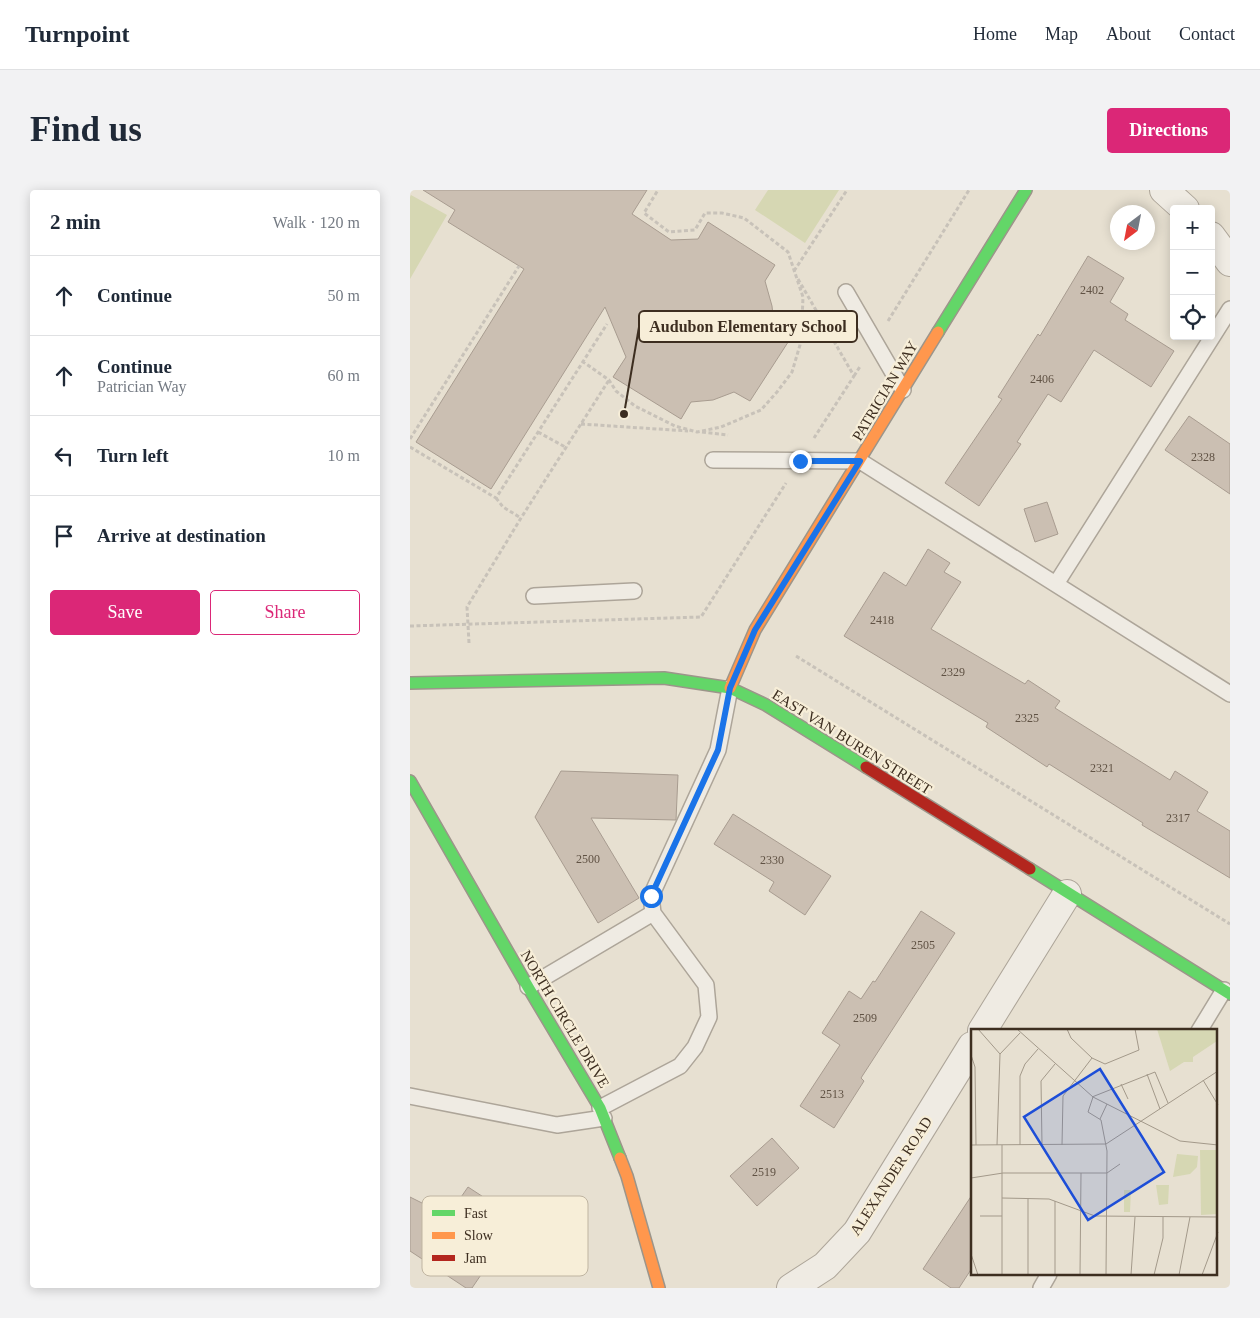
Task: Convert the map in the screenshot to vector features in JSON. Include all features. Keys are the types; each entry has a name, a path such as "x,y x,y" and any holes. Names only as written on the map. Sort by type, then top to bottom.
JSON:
{"street":[{"name":"PATRICIAN WAY","path":"730,688 755,630 1026,190"},
{"path":"1164,190 1181,205"},
{"path":"1215,241 1230,262"},
{"name":"EAST VAN BUREN STREET","path":"410,683 664,678 730,688 766,705 1227,992"},
{"name":"NORTH CIRCLE DRIVE","path":"410,781 602,1113 627,1176 659,1288"},
{"path":"983,1029 1067,894"},
{"name":"ALEXANDER ROAD","path":"791,1288 825,1266 857,1232 971,1048"}],"lane":[{"path":"846,292 903,390"},
{"path":"1056,584 1230,309"},
{"path":"713,460 860,461 1230,694"},
{"path":"534,596 634,591"},
{"path":"410,1096 557,1125 602,1113 680,1066 696,1047 709,1017 706,985 653,913 651,896 718,750 730,688"},
{"path":"528,988 653,913"},
{"path":"1200,1029 1227,992"},
{"path":"1041,1288 1048,1276"}],"path":[{"path":"582,361 609,380 616,391 635,406 675,426 697,432 721,427 761,410 792,372 800,344 802,298 788,252 744,218 722,212 705,213 695,230 669,232 644,213 658,190"},
{"path":"794,272 847,190"},
{"path":"410,626 701,617 876,341 969,190"},
{"path":"410,439 519,266"},
{"path":"794,272 854,376"},
{"path":"496,498 607,324"},
{"path":"469,643 468,607 521,518 609,380"},
{"path":"581,424 734,436"},
{"path":"538,432 567,448"},
{"path":"410,447 496,498 503,507 521,518"},
{"path":"796,656 1230,924"}],"green space":[{"path":"768,190 839,190 805,243 755,210"},
{"path":"411,195 447,215 410,279 410,197"}],"building":[{"path":"423,190 647,190 632,214 671,240 698,239 708,222 775,265 765,281 772,306 774,325 792,336 750,401 734,392 713,400 691,402 681,419 613,377 626,357 605,307 491,489 416,442 524,269 448,222 455,210"},
{"path":"1088,256 1124,278 1110,302 1128,314 1125,320 1174,351 1151,387 1094,350 1061,402 1048,394 1017,442 1021,444 979,506 945,483 1002,399 998,397 1038,334 1040,336"},
{"path":"1189,416 1230,444 1230,494 1165,450"},
{"path":"1047,502 1058,534 1035,542 1024,509"},
{"path":"928,549 950,563 944,572 961,582 931,629 1025,684 1028,680 1060,701 1055,708 1170,780 1175,771 1208,792 1197,811 1230,831 1230,878 1142,825 1143,823 1049,764 1047,767 986,727 988,723 844,636 884,572 906,586"},
{"path":"561,771 678,775 676,820 591,818 639,898 598,923 535,817"},
{"path":"733,814 831,876 805,915 769,891 774,882 714,844"},
{"path":"921,911 955,933 861,1078 864,1081 834,1128 800,1106 840,1045 822,1033 849,991 861,999 873,981 875,982"},
{"path":"772,1138 799,1168 757,1206 730,1176"},
{"path":"468,1187 482,1196 462,1196"},
{"path":"410,1197 422,1203 422,1259 410,1251"},
{"path":"971,1197 971,1270 959,1288 951,1288 923,1269"},
{"path":"448,1276 480,1276 472,1288 466,1288"}],"traffic: fast":[{"path":"938,332 1026,190"},
{"path":"410,683 664,678 730,688 766,705 866,767"},
{"path":"410,781 600,1108 620,1158"},
{"path":"1030,869 1230,994"}],"traffic: slow":[{"path":"730,688 755,630 938,332"},
{"path":"620,1158 627,1176 659,1288"}],"traffic: jam":[{"path":"866,767 1030,869"}],"place":[{"name":"Audubon Elementary School","path":"624,414"}],"route":[{"path":"651,896 718,750 730,688 755,630 860,461 800,461"}]}
